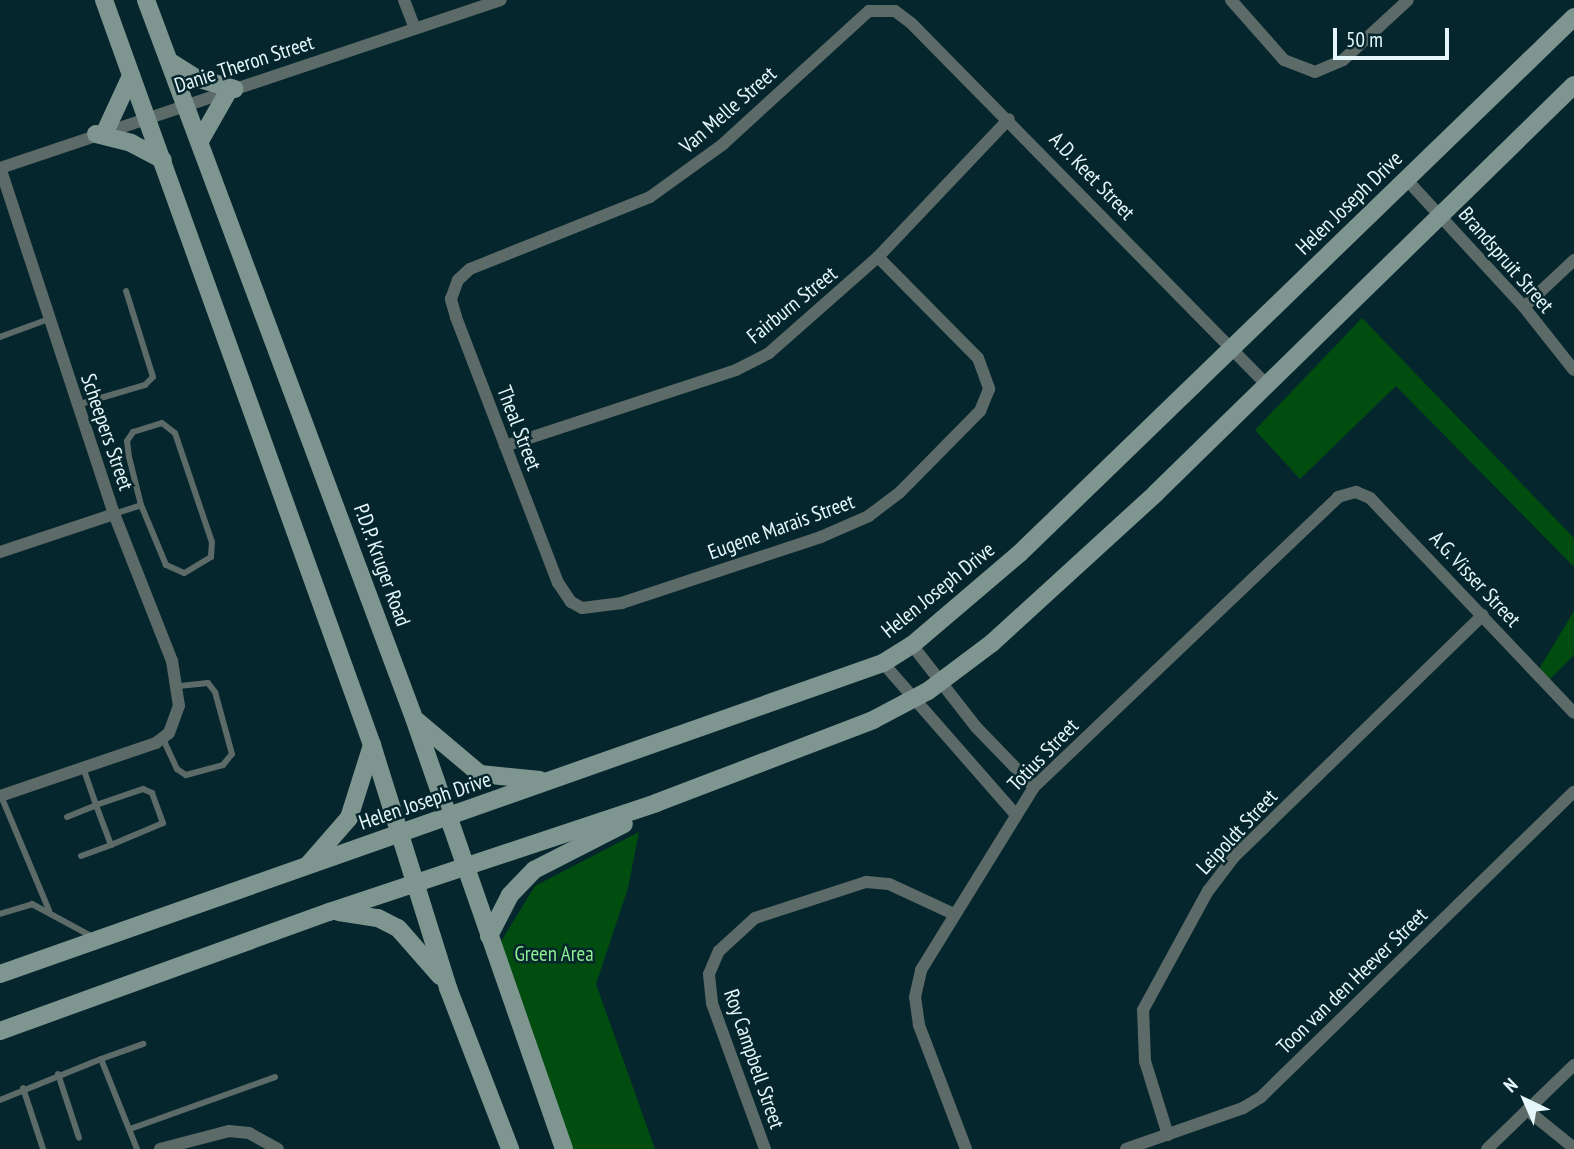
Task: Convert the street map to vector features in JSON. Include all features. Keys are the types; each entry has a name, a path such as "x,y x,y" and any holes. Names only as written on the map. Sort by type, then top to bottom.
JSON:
{"street":[{"path":"104,0 372,745 448,988 510,1149"},
{"name":"P.D.P. Kruger Road","path":"146,0 188,103 414,718 564,1149"},
{"path":"404,0 414,26"},
{"name":"Danie Theron Street","path":"0,168 147,115 231,90 414,26 501,0"},
{"path":"1231,0 1284,60 1315,72 1343,60 1408,0"},
{"name":"A.D. Keet Street","path":"881,9 895,11 911,23 1009,119 1265,383"},
{"name":"Van Melle Street","path":"470,269 650,197 722,145 852,23 881,9"},
{"name":"Helen Joseph Drive","path":"0,974 883,663 912,645 1020,553 1574,17"},
{"path":"172,63 196,78 231,90 201,139"},
{"path":"131,76 101,132 131,143 163,160"},
{"path":"0,1031 329,912 656,803 837,734 912,700 941,682 992,643 1156,493 1265,383 1574,85"},
{"name":"Fairburn Street","path":"505,446 736,370 769,354 878,257 1009,119"},
{"name":"Scheepers Street","path":"0,168 114,514 178,686 177,721 162,738"},
{"name":"Brandspruit Street","path":"1406,179 1524,307 1574,370"},
{"name":"Eugene Marais Street","path":"571,601 582,608 622,603 821,537 869,516 899,492 980,411 989,389 978,358 878,257"},
{"path":"1524,307 1574,260"},
{"name":"Theal Street","path":"470,269 458,280 451,299 558,583 571,601"},
{"name":"A.G. Visser Street","path":"1338,497 1356,492 1370,498 1574,713"},
{"name":"Totius Street","path":"966,1149 919,1025 915,997 921,970 1034,787 1338,497"},
{"path":"0,552 114,514"},
{"name":"Leipoldt Street","path":"1168,1135 1145,1061 1143,1010 1208,891 1234,858 1483,615"},
{"path":"912,645 976,727 1034,787"},
{"path":"883,663 912,700 1015,814"},
{"path":"414,718 480,774 551,780"},
{"path":"0,796 162,738"},
{"path":"305,868 349,818 372,745"},
{"name":"Toon van den Heever Street","path":"1126,1149 1243,1108 1261,1097 1574,792"},
{"path":"489,936 510,895 534,870 646,813 656,803"},
{"name":"Roy Campbell Street","path":"765,1149 712,1003 709,974 719,951 755,918 866,881 889,884 954,914"},
{"path":"329,912 362,914 398,928 448,988"},
{"path":"1487,1149 1574,1065"},
{"path":"1527,1110 1574,1148"},
{"path":"160,1149 229,1131 249,1133 278,1149"}],"lane":[{"path":"78,405 145,385 153,377 126,291"},
{"path":"0,337 48,320"},
{"path":"162,423 175,433 212,542 211,557 184,573 174,573 166,565 141,505 127,441 133,432 162,423"},
{"path":"114,514 141,505"},
{"path":"162,738 177,769 186,775 223,765 232,754 215,692 208,683 178,686"},
{"path":"83,768 111,845"},
{"path":"67,817 148,789 162,817 157,829 81,856"},
{"path":"0,796 49,910"},
{"path":"0,914 32,904 49,910 98,939"},
{"path":"0,1100 58,1074 143,1044"},
{"path":"101,1059 137,1149"},
{"path":"58,1074 79,1138"},
{"path":"130,1129 275,1077"},
{"path":"23,1088 43,1149"}],"green space":[{"path":"1362,318 1574,538 1574,567 1396,386 1300,479 1255,430"},
{"path":"1574,611 1574,655 1549,680 1539,669"},
{"name":"Green Area","path":"639,832 628,888 596,984 655,1149 571,1149 497,948 535,886"}]}
